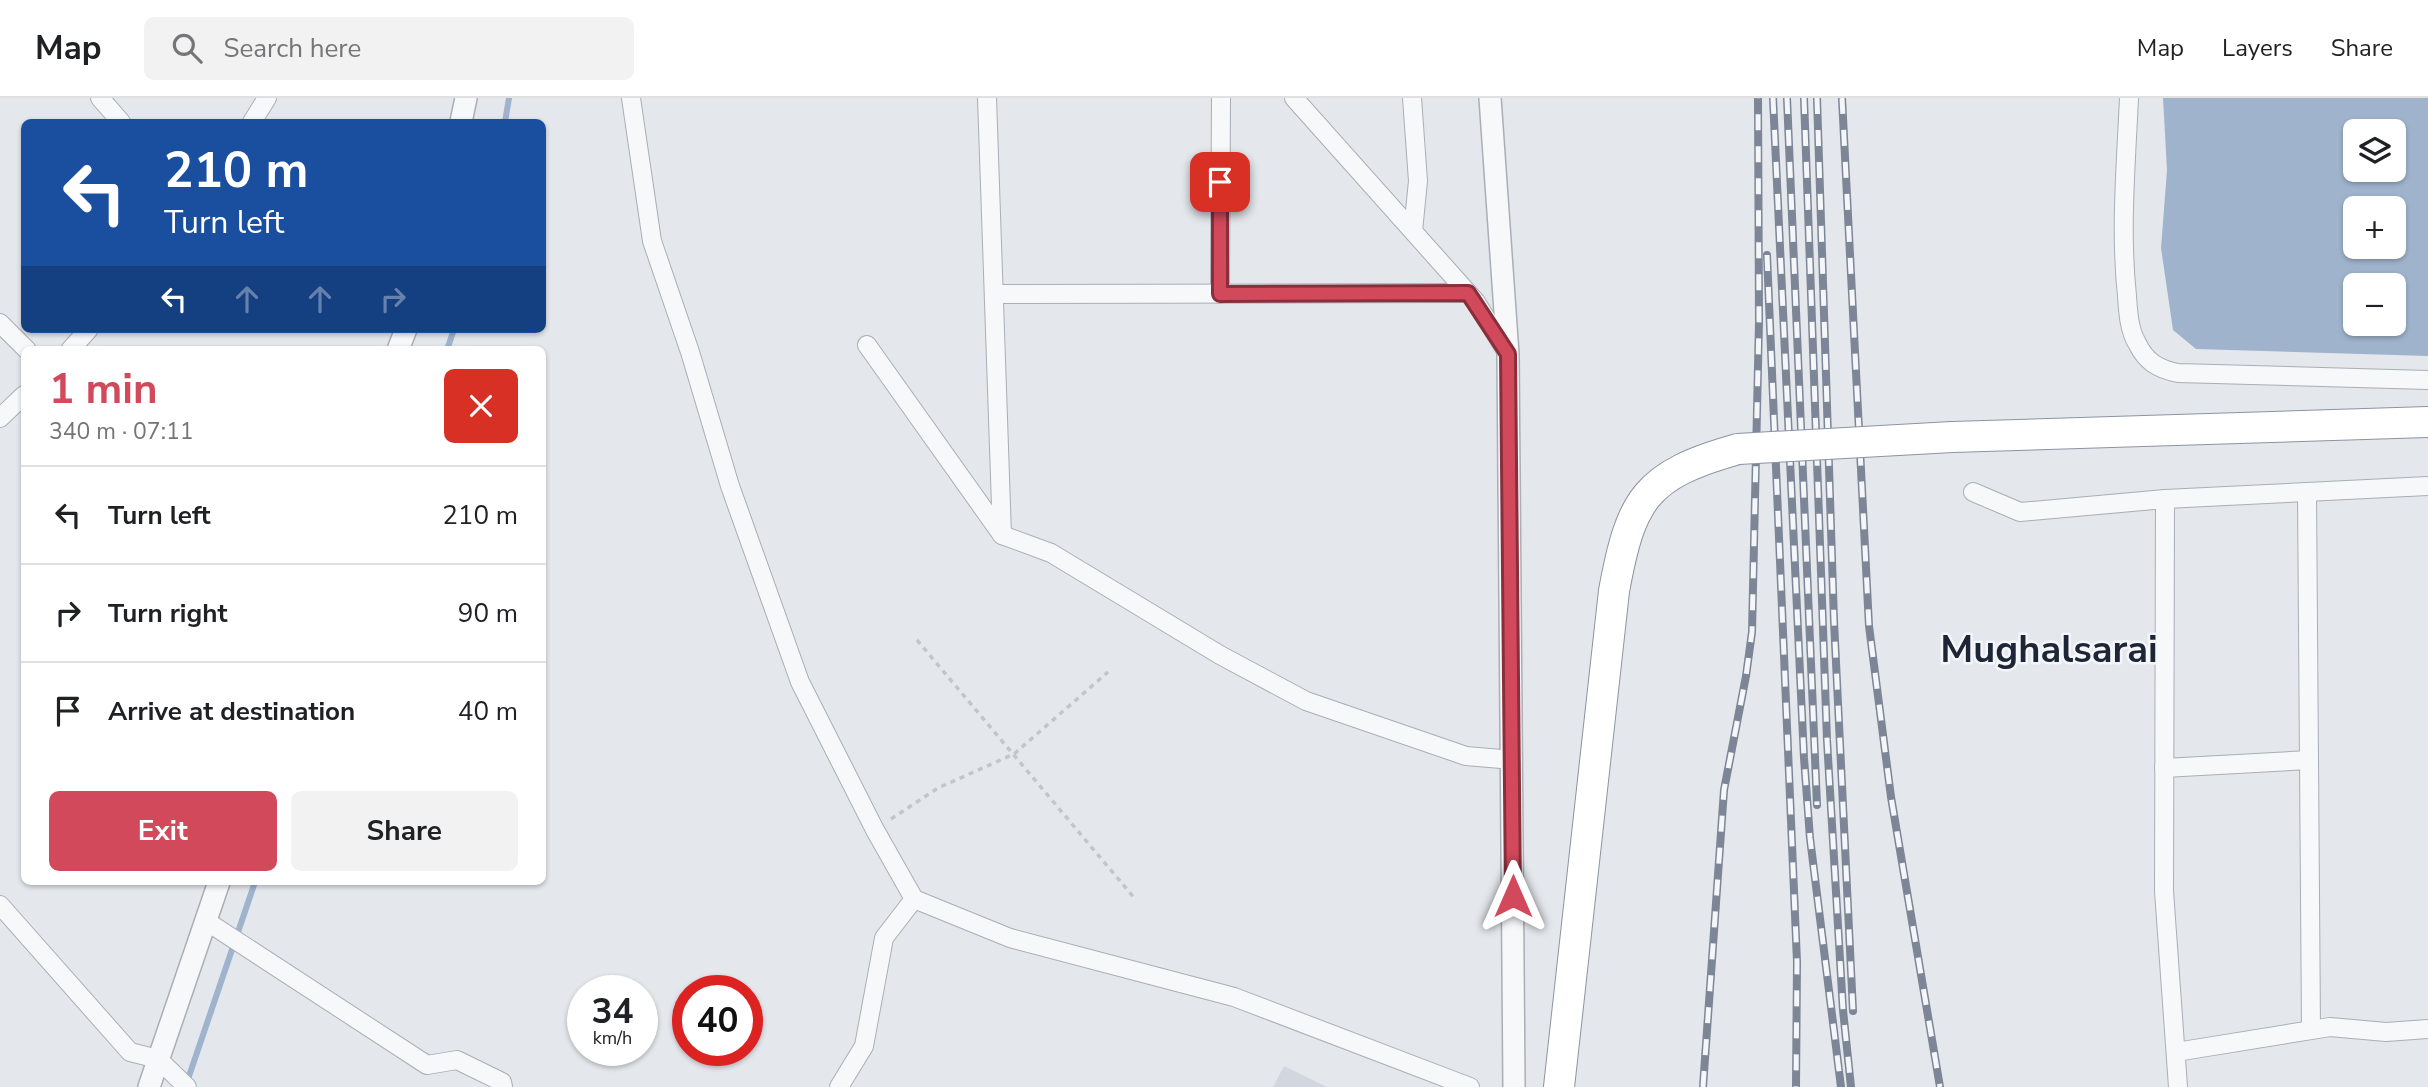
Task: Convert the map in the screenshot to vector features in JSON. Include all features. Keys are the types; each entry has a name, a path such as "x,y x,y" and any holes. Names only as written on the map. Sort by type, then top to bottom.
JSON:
{"highway":[{"path":"1559,1087 1614,591 1633,514 1653,487 1702,458 1738,449 1952,437 2428,422"}],"street":[{"path":"100,98 118,119"},
{"path":"254,119 267,98"},
{"path":"462,119 466,98"},
{"path":"631,98 652,241 690,352 730,486 800,682 874,830 914,899 1010,938 1234,997 1470,1087"},
{"path":"987,98 1002,535"},
{"path":"1220,294 1221,98"},
{"path":"1294,98 1468,293 1508,354"},
{"path":"1412,98 1418,181 1413,231"},
{"path":"1490,98 1508,354 1514,1087"},
{"path":"2129,98 2123,257 2129,316 2135,342 2148,360 2159,369 2178,373 2428,380"},
{"path":"995,294 1468,293"},
{"path":"0,323 23,346"},
{"path":"73,346 85,333"},
{"path":"867,345 1002,535 1051,552 1220,655 1306,701 1466,756 1513,760"},
{"path":"0,418 21,399"},
{"path":"1973,492 2020,512 2165,499 2428,486"},
{"path":"2307,492 2311,1030"},
{"path":"2165,499 2164,891 2178,1087"},
{"path":"2164,768 2309,760"},
{"path":"149,1087 216,885"},
{"path":"839,1087 864,1046 884,938 914,899"},
{"path":"0,905 130,1052 159,1059 184,1084"},
{"path":"206,921 427,1065 457,1060 502,1082 503,1087"},
{"path":"2176,1052 2330,1027 2386,1032 2428,1028"}],"path":[{"path":"917,640 1136,901"},
{"path":"874,830 938,788 1014,754 1108,672"}],"shaded area":[{"path":"1284,1066 1327,1087 1273,1087"}],"water":[{"path":"2163,98 2428,98 2428,356 2196,349 2173,330 2161,248 2167,170"}],"waterway":[{"path":"506,119 509,98"},
{"path":"448,346 453,333"},
{"path":"187,1082 254,885"}],"railway":[{"path":"1703,1087 1724,790 1752,632 1759,322 1758,98"},
{"path":"1773,98 1804,758 1810,838 1841,1087"},
{"path":"1787,98 1817,805"},
{"path":"1804,98 1827,740 1843,1010 1851,1087"},
{"path":"1817,98 1834,621 1853,1011"},
{"path":"1842,98 1869,626 1891,797 1940,1087"},
{"path":"1767,255 1797,962 1796,1087"}],"district":[{"name":"Mughalsarai","path":"2049,649"}],"route":[{"path":"1220,182 1220,294 1468,293 1508,354 1513,896"}]}
